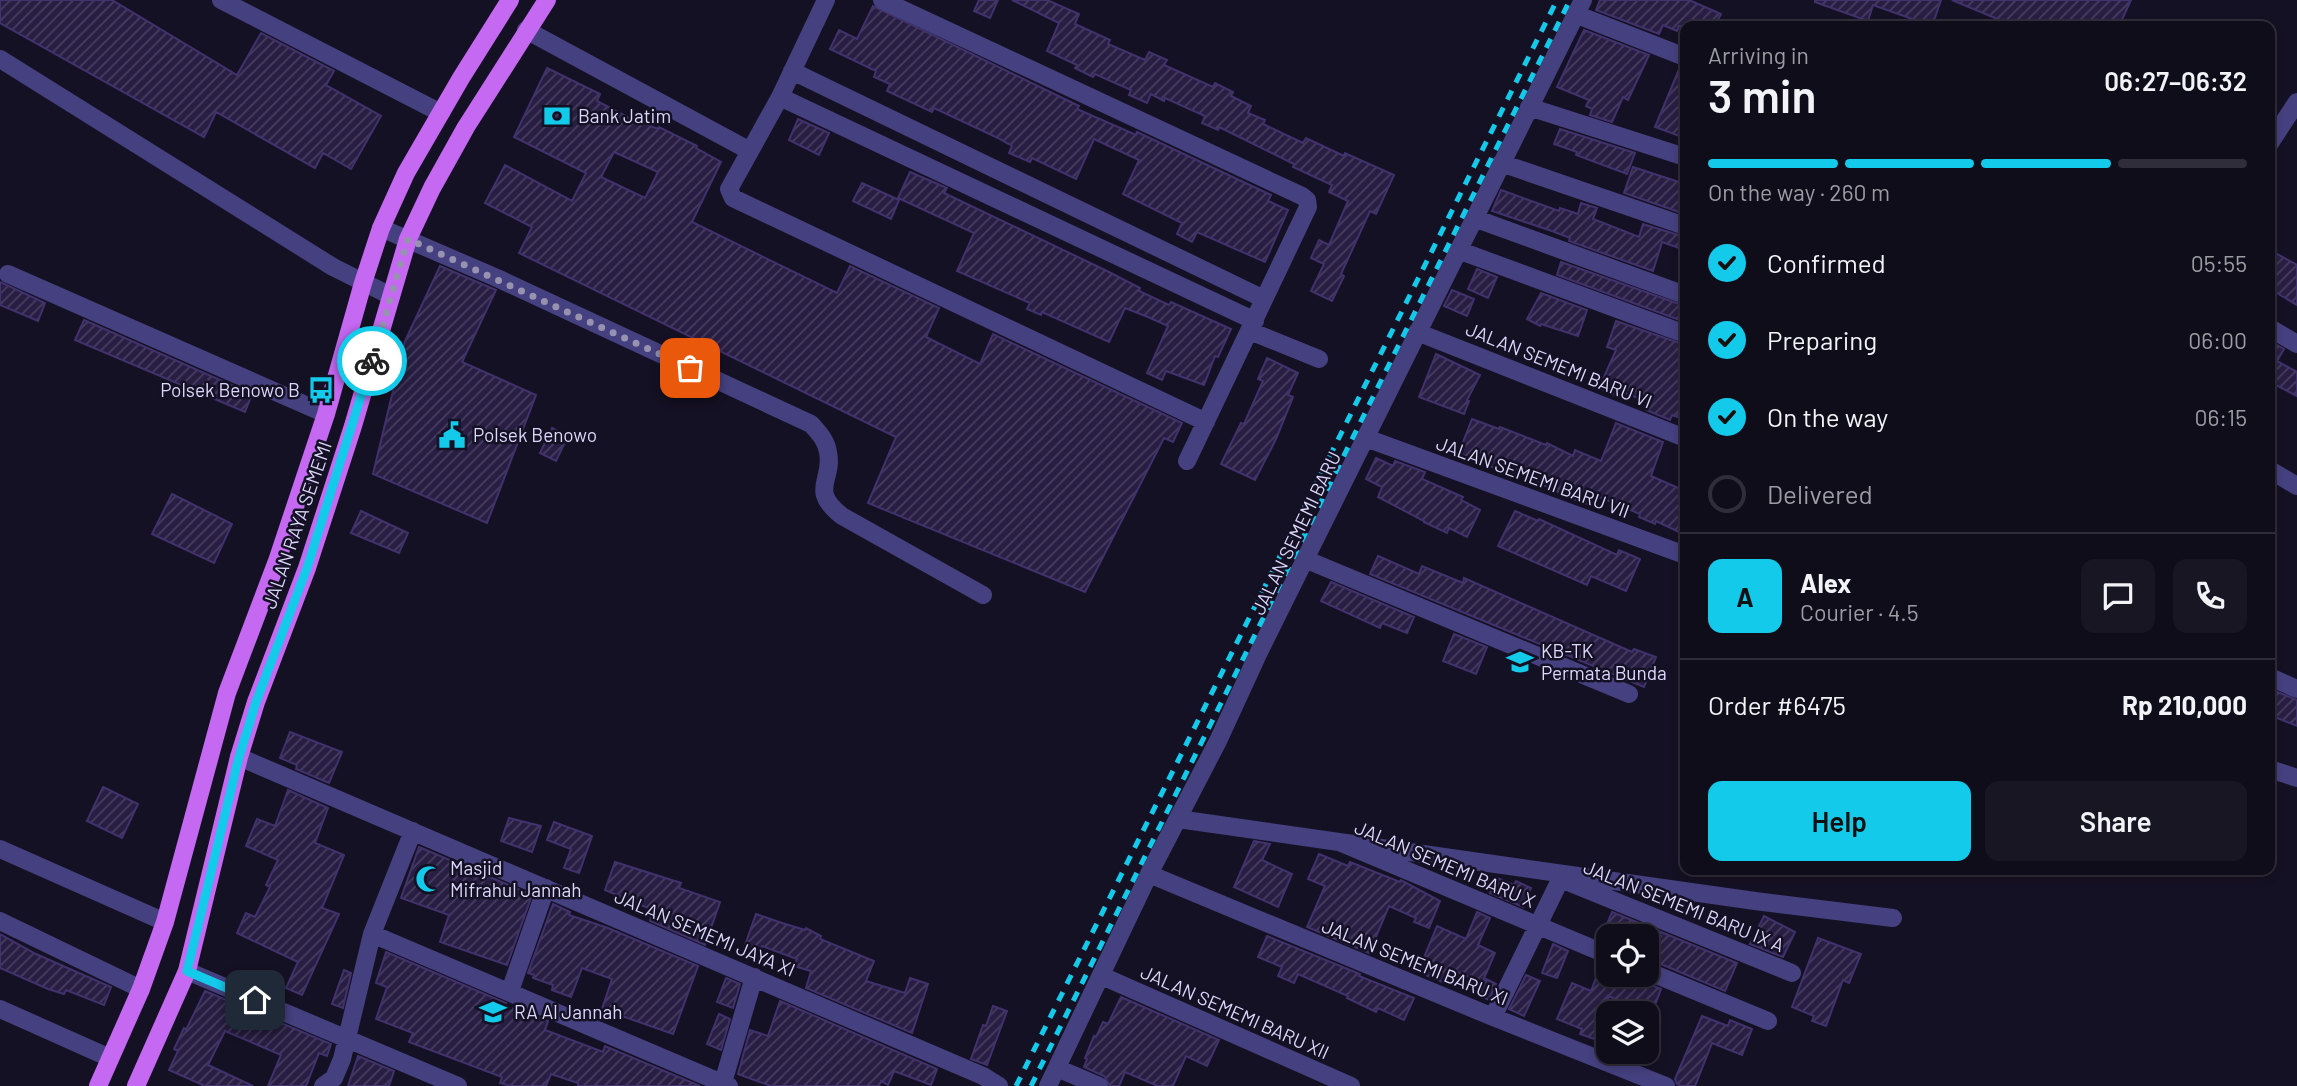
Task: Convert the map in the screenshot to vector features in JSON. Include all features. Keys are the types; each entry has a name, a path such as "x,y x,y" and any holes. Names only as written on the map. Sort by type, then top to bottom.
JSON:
{"main road":[{"name":"JALAN RAYA SEMEMI","path":"98,1086 141,989 165,922 228,693 277,561 326,414 381,228 406,173 510,0"},
{"name":"JALAN RAYA SEMEMI","path":"136,1086 187,971 239,757 256,702 307,568 408,239 432,188 466,127 547,0"},
{"path":"441,113 466,127"}],"street":[{"path":"221,0 441,113"},
{"path":"826,0 780,97 729,190 733,198 1206,422"},
{"path":"882,0 1305,198 1308,207 1187,461"},
{"path":"1579,7 1680,55"},
{"name":"JALAN SEMEMI BARU","path":"1048,1086 1149,874 1579,7"},
{"path":"526,30 750,151"},
{"path":"0,60 333,267 391,296"},
{"path":"792,71 1264,299"},
{"path":"780,97 1004,203 1318,359"},
{"path":"2275,135 2297,102"},
{"path":"1529,107 1680,155"},
{"path":"1501,163 1680,224"},
{"path":"1004,203 1013,178"},
{"path":"1474,218 1680,293"},
{"path":"381,228 811,424 824,439 829,454 824,490 828,505 842,516 983,595"},
{"path":"1458,250 1680,332"},
{"path":"8,274 326,414"},
{"path":"2275,331 2297,344"},
{"name":"JALAN SEMEMI BARU VI","path":"1418,332 1680,436"},
{"name":"JALAN SEMEMI BARU VII","path":"1366,438 1680,553"},
{"path":"2275,473 2297,486"},
{"path":"1307,559 1629,694"},
{"path":"2275,679 2297,689"},
{"name":"JALAN SEMEMI JAYA XI","path":"239,757 983,1076 999,1086"},
{"path":"2275,771 2297,778"},
{"name":"JALAN SEMEMI BARU X","path":"1178,819 1339,842 1596,950"},
{"path":"323,1086 334,1078 342,1059 372,934 413,831"},
{"path":"1339,842 1561,876 1894,918"},
{"path":"0,849 165,922"},
{"name":"JALAN SEMEMI BARU XI","path":"1149,874 1666,1086"},
{"path":"1493,1017 1561,876"},
{"name":"JALAN SEMEMI BARU IX A","path":"1561,876 1792,973"},
{"path":"510,991 546,888"},
{"path":"0,921 141,989"},
{"path":"372,934 725,1085 754,977"},
{"path":"187,971 458,1086"},
{"name":"JALAN SEMEMI BARU XII","path":"1102,976 1351,1086"},
{"path":"1659,976 1768,1021"},
{"path":"0,1009 110,1058"},
{"path":"1057,1068 1099,1086"}],"building":[{"path":"0,0 112,0 237,75 261,33 334,71 326,85 381,116 351,169 323,153 315,168 216,112 204,137 0,23"},
{"path":"979,0 998,0 990,18 974,11"},
{"path":"1012,0 1047,0 1079,14 1075,24 1110,40 1108,44 1145,60 1149,52 1167,60 1164,65 1213,87 1215,83 1233,92 1231,96 1251,106 1248,113 1265,120 1263,124 1303,143 1306,138 1394,175 1376,214 1370,211 1341,274 1344,276 1332,301 1311,291 1324,264 1311,258 1319,240 1329,245 1348,201 1329,192 1332,185 1219,127 1218,130 1202,123 1205,116 1151,94 1147,103 1129,95 1131,90 1075,68 1077,65 1047,51 1059,23"},
{"path":"1600,0 1689,0 1721,14 1718,21 1680,21 1677,31 1663,25 1659,34 1596,10"},
{"path":"1941,0 1934,21 1918,21 1873,5 1868,21 1815,2"},
{"path":"1952,0 2131,0 2121,21 2002,21"},
{"path":"873,6 1079,106 1077,109 1136,135 1137,132 1271,195 1268,201 1288,210 1265,262 1197,232 1192,242 1177,234 1182,223 1123,194 1139,160 1094,139 1076,179 1032,158 1030,162 1009,153 1012,146 998,138 934,108 932,112 887,91 890,84 874,77 876,71 830,49 839,30 857,39"},
{"path":"1584,30 1649,55 1628,100 1623,97 1612,122 1590,115 1592,109 1586,106 1589,100 1557,87"},
{"path":"1680,67 1680,136 1655,127"},
{"path":"547,68 600,94 597,101 633,120 634,118 658,129 659,127 697,146 696,148 721,162 692,222 837,293 850,266 939,308 926,337 980,364 993,334 1182,423 1173,442 1164,438 1085,592 868,503 896,437 519,253 532,227 485,203 505,165 572,201 586,173 514,137","holes":["614,152 658,172 645,198 601,177"]},
{"path":"798,119 829,133 819,155 789,140"},
{"path":"1560,129 1635,153 1627,174 1554,144"},
{"path":"1633,167 1680,182 1680,212 1624,193"},
{"path":"910,172 947,188 944,193 1140,288 1139,291 1231,329 1218,357 1215,356 1204,385 1166,371 1162,380 1147,373 1168,326 1125,308 1109,342 1042,312 1041,315 1027,309 1030,303 957,271 974,233 898,198"},
{"path":"862,183 899,200 891,219 853,201"},
{"path":"1501,190 1559,211 1560,208 1578,214 1581,203 1597,208 1593,219 1639,237 1643,224 1680,235 1680,248 1662,242 1653,271 1569,241 1570,238 1552,231 1492,211"},
{"path":"2275,253 2297,265 2297,305 2275,292"},
{"path":"1561,262 1680,304 1680,320 1557,275"},
{"name":"Polsek Benowo","path":"440,266 496,290 462,362 536,395 487,523 373,474 405,341"},
{"path":"1477,269 1497,277 1488,298 1468,289"},
{"path":"0,282 45,303 38,321 0,305"},
{"path":"1452,290 1474,299 1467,316 1444,306"},
{"path":"1541,293 1587,310 1578,336 1541,324 1540,326 1527,319"},
{"path":"84,320 252,394 245,412 75,340"},
{"path":"1616,321 1680,343 1680,408 1677,417 1672,415 1670,420 1646,410 1649,402 1617,390 1615,395 1599,388 1616,350 1607,347"},
{"path":"2275,344 2284,349 2277,361 2297,372 2297,396 2275,385"},
{"path":"1436,354 1480,375 1467,400 1469,401 1464,414 1419,397"},
{"path":"1267,358 1298,373 1288,395 1293,397 1255,480 1221,464 1241,423 1244,424 1263,381 1258,379"},
{"path":"1472,419 1546,445 1547,443 1573,456 1575,450 1601,461 1616,423 1663,442 1651,476 1680,489 1680,533 1656,521 1655,524 1639,517 1640,514 1597,496 1593,506 1518,473 1517,476 1458,455"},
{"path":"552,428 568,436 556,461 540,453"},
{"path":"1376,458 1393,466 1395,461 1425,472 1422,479 1463,497 1461,500 1480,510 1467,537 1449,528 1447,533 1378,497 1382,487 1366,479"},
{"path":"172,494 232,524 214,563 152,534"},
{"path":"361,511 408,533 399,553 351,533"},
{"path":"1515,511 1538,521 1539,519 1617,555 1619,550 1640,559 1626,591 1591,576 1587,585 1498,546"},
{"path":"1378,556 1419,574 1422,566 1463,583 1464,578 1632,652 1634,649 1656,657 1644,687 1370,574"},
{"path":"1331,582 1414,617 1407,633 1382,623 1380,628 1321,601"},
{"path":"1454,634 1487,647 1476,674 1443,661"},
{"path":"2275,691 2297,700 2297,726 2275,717"},
{"path":"290,732 342,752 329,783 296,769 297,765 280,758"},
{"path":"103,787 138,804 122,838 87,821"},
{"path":"288,790 328,808 315,843 344,855 322,908 339,914 302,995 286,988 298,962 237,933 246,913 255,917 270,887 266,885 278,860 246,846 257,819 275,826"},
{"path":"509,818 541,826 532,852 501,841"},
{"path":"554,822 592,836 579,873 564,868 571,849 547,840"},
{"path":"1254,841 1270,844 1262,860 1292,874 1278,907 1234,887"},
{"path":"419,847 532,895 507,965 440,942 449,915 401,898"},
{"path":"1319,854 1348,866 1350,862 1400,882 1401,880 1440,901 1429,928 1414,922 1416,918 1389,906 1369,953 1307,927 1325,886 1308,879"},
{"path":"615,862 681,883 679,888 720,902 705,945 650,921 653,910 605,890"},
{"path":"1497,878 1514,885 1516,881 1531,888 1523,907 1490,893"},
{"path":"553,904 570,912 569,915 608,928 698,966 673,1034 602,1009 612,979 582,968 571,997 552,990 553,985 533,978 534,975 528,973"},
{"path":"1477,912 1490,918 1478,945 1495,953 1482,983 1451,969 1445,983 1418,972 1437,926 1466,939"},
{"path":"1612,912 1641,924 1607,924"},
{"path":"756,914 805,930 806,928 821,936 820,939 874,961 866,981 905,993 910,978 928,984 912,1033 806,988 811,971 794,966 797,959 762,946 759,954 744,948"},
{"path":"1764,916 1795,932 1783,957 1750,944"},
{"path":"1659,931 1737,963 1725,991 1659,963"},
{"path":"0,934 36,954 111,987 104,1005 66,990 64,994 48,989 0,968"},
{"path":"1267,936 1414,998 1404,1020 1378,1008 1376,1012 1347,998 1348,996 1298,974 1294,983 1278,976 1282,967 1258,957"},
{"path":"1818,938 1861,954 1849,983 1843,980 1826,1026 1812,1021 1814,1016 1792,1007"},
{"path":"1553,944 1568,951 1557,978 1542,973"},
{"path":"386,952 506,1003 505,1006 548,1021 545,1030 603,1052 605,1046 700,1086 578,1086 578,1083 551,1074 546,1086 511,1086 500,1083 502,1077 409,1042 413,1033 376,1019 387,987 376,983"},
{"path":"344,970 351,973 343,1008 332,1004"},
{"path":"1526,975 1540,981 1524,1016 1509,1009"},
{"path":"726,978 740,984 733,1008 717,1002"},
{"path":"1596,978 1596,987 1661,989 1656,1001 1621,1001 1608,996 1608,1001 1596,1001 1594,1039 1580,1034 1582,1029 1557,1019 1572,983 1591,991"},
{"path":"1486,979 1496,984 1489,1000 1479,995"},
{"path":"205,991 331,1044 327,1056 319,1053 306,1086 268,1086 281,1055 225,1031 208,1065 253,1086 205,1086 169,1070 178,1051 174,1049"},
{"path":"1121,997 1219,1040 1207,1066 1186,1056 1173,1086 1158,1086 1125,1072 1119,1086 1110,1086 1104,1076 1084,1067 1094,1036 1096,1037 1103,1022 1108,1024"},
{"path":"780,1001 937,1069 931,1085 894,1071 888,1085 881,1081 879,1086 771,1086 738,1074 750,1030 768,1036"},
{"path":"993,1006 1007,1011 987,1065 971,1059"},
{"path":"719,1014 730,1019 721,1050 707,1044"},
{"path":"1702,1016 1728,1026 1730,1020 1752,1029 1742,1055 1712,1043 1695,1086 1681,1086 1675,1079"},
{"path":"358,1056 394,1071 389,1086 348,1086"}],"railway":[{"path":"1016,1086 1557,0"},
{"path":"1031,1086 1570,0"}],"way so far":[{"path":"372,361 408,239 690,368"}],"place":[{"name":"Bank Jatim","path":"557,116"},
{"name":"Polsek Benowo B","path":"321,390"},
{"name":"Polsek Benowo","path":"452,435"},
{"name":"KB-TK Permata Bunda","path":"1520,662"},
{"name":"Masjid Mifrahul Jannah","path":"429,879"},
{"name":"RA Al Jannah","path":"493,1012"}],"route":[{"path":"255,1000 187,971 239,757 256,702 307,568 372,361"}]}
